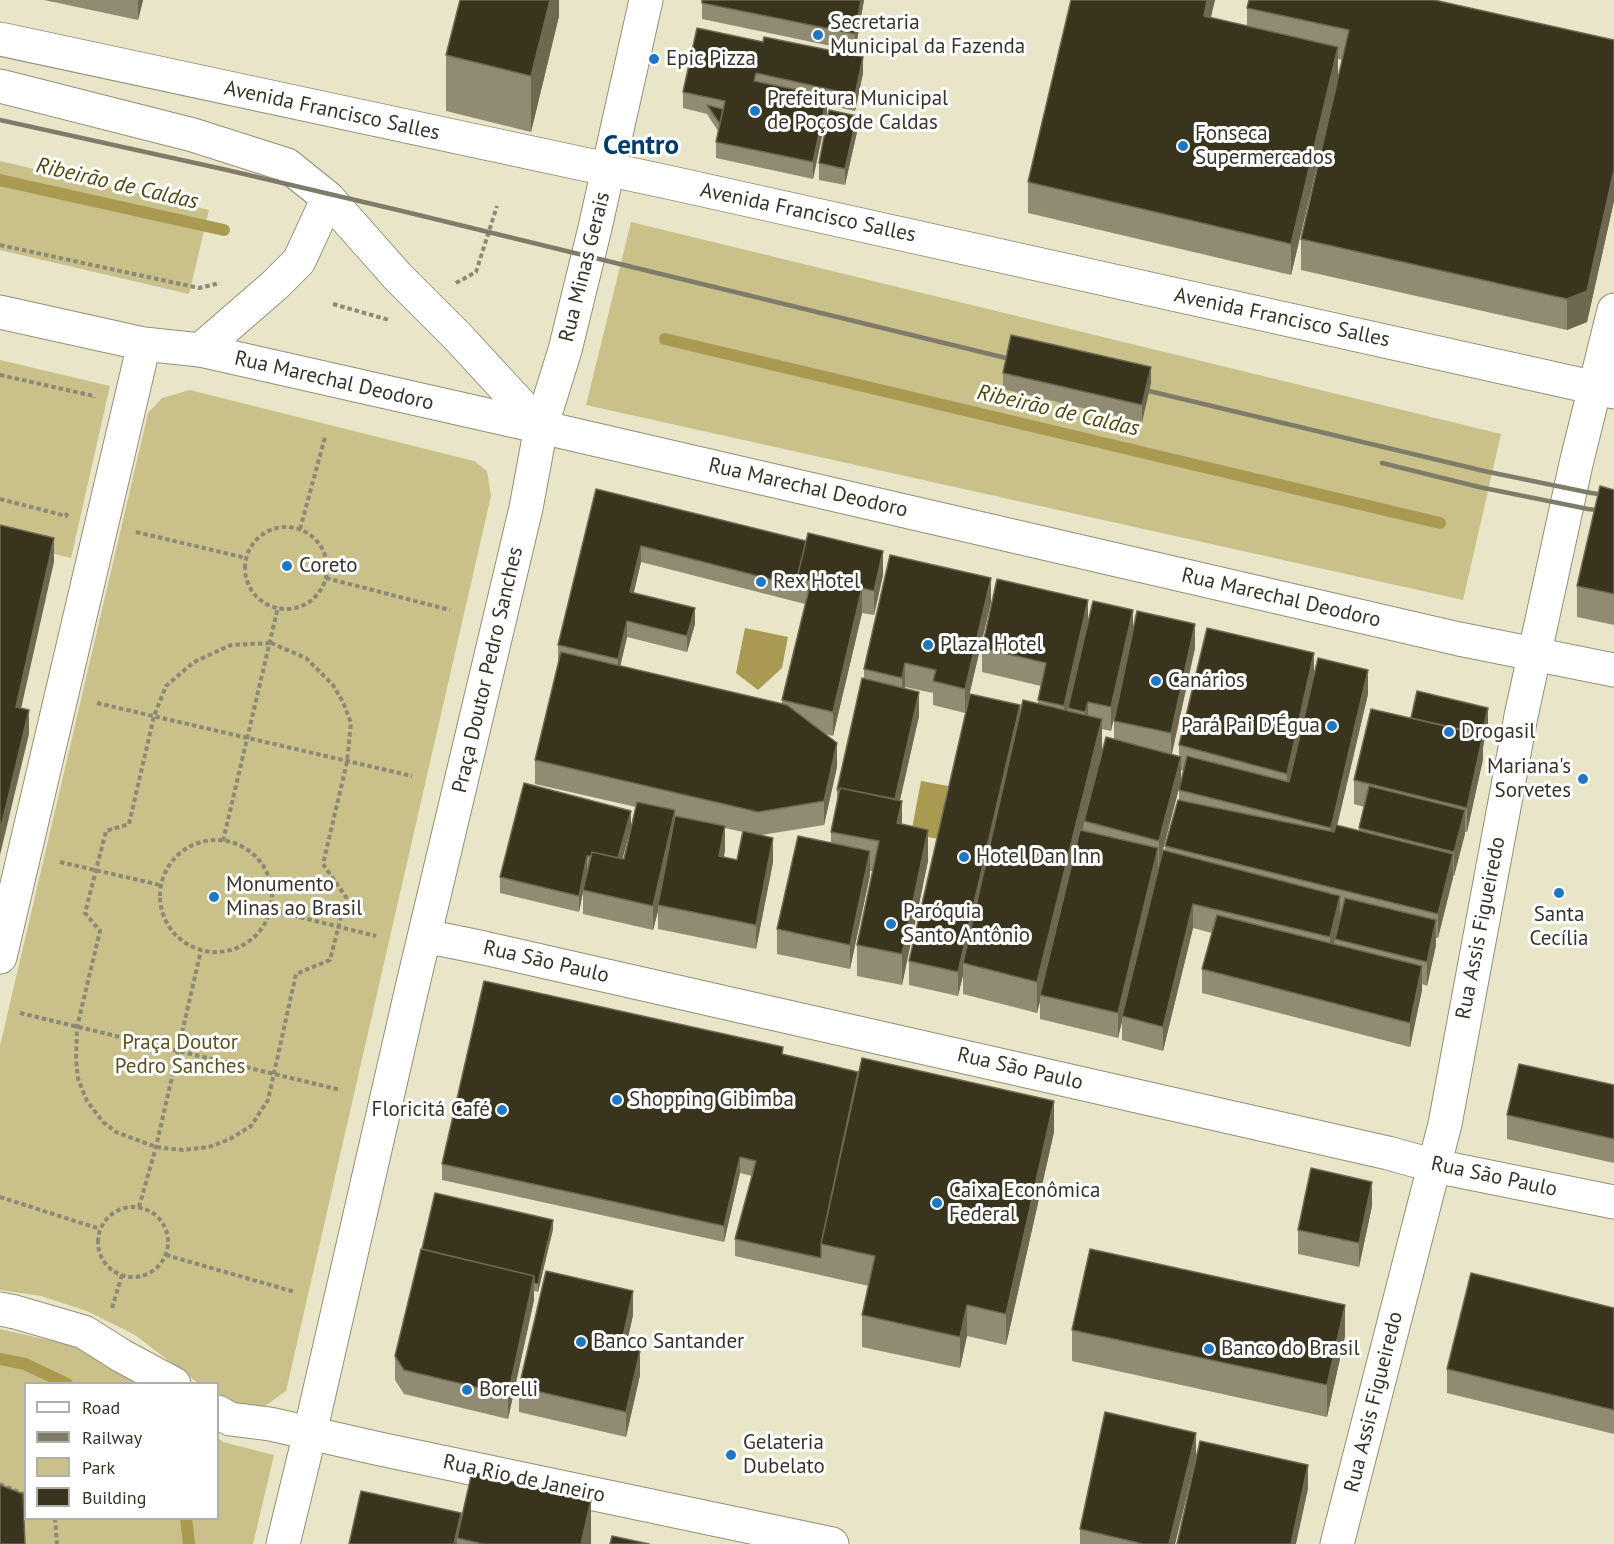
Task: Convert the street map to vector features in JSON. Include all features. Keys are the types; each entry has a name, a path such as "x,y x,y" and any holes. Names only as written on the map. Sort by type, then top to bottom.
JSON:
{"street":[{"name":"Rua Minas Gerais","path":"541,427 565,350 609,170 646,0"},
{"name":"Avenida Francisco Salles","path":"0,39 672,183 1605,390"},
{"path":"0,86 193,135 287,165 328,198 398,277 541,427"},
{"path":"200,350 275,285 299,261 328,198"},
{"name":"Rua Assis Figueiredo","path":"1337,1544 1445,1124 1519,728 1576,464 1605,390 1614,309"},
{"name":"Rua Marechal Deodoro","path":"0,312 144,344 200,350 1412,628 1614,670"},
{"path":"0,957 144,344"},
{"name":"Praça Doutor Pedro Sanches","path":"283,1544 525,508 541,427"},
{"name":"Rua São Paulo","path":"425,936 1365,1148 1435,1166 1614,1202"},
{"path":"0,1309 84,1332 122,1356 172,1382"},
{"name":"Rua Rio de Janeiro","path":"219,1413 230,1419 270,1424 832,1544"}],"path":[{"path":"456,284 476,272 497,206"},
{"path":"0,245 199,288 229,281"},
{"path":"0,375 94,396 92,407"},
{"path":"300,529 325,436"},
{"path":"0,500 66,516 69,505"},
{"path":"287,527 300,529 312,535 321,545 326,557 325,583 308,603 296,608 269,605 257,597 249,585 246,558 252,545 262,535 274,529 287,527"},
{"path":"134,531 246,558"},
{"path":"326,578 450,610"},
{"path":"223,841 278,607"},
{"path":"271,643 306,658 333,685 344,702 351,723 347,762 323,864 346,897 330,960 296,974 268,1100 251,1126 230,1140 209,1147 183,1150 156,1147 116,1131 103,1122 87,1101 78,1079 77,1027 100,931 85,913 106,831 129,824 153,716 166,686 194,662 231,645 271,643"},
{"path":"93,702 412,776"},
{"path":"223,841 240,846 255,857 266,872 271,889 271,910 254,938 238,948 219,952 201,950 184,942 170,929 158,898 160,885 165,871 173,860 188,848 205,842 223,841"},
{"path":"56,861 160,885"},
{"path":"271,910 376,936"},
{"path":"138,1207 156,1147 201,950"},
{"path":"20,1013 341,1090"},
{"path":"0,1197 100,1229"},
{"path":"138,1207 158,1218 165,1228 167,1238 166,1255 155,1269 145,1275 134,1277 112,1270 104,1262 99,1251 98,1239 100,1229 107,1218 116,1211 138,1207"},
{"path":"166,1255 295,1292"},
{"path":"111,1308 122,1275"},
{"path":"0,1484 24,1494"},
{"path":"55,1520 57,1544"}],"green space":[{"path":"0,161 209,210 189,294 0,250"},
{"path":"631,222 1501,434 1463,600 586,405"},
{"path":"0,360 110,386 71,558 0,541"},
{"name":"Praça Doutor Pedro Sanches","path":"190,390 474,461 487,471 491,496 286,1391 258,1411 219,1399 219,1382 197,1382 135,1335 87,1311 41,1296 0,1290 0,1046 148,413 162,398"},
{"path":"0,1329 70,1345 131,1371 147,1382 24,1382 24,1520 219,1520 219,1439 223,1442 274,1455 253,1544 0,1544"}],"shaded area":[{"path":"745,628 788,637 782,668 758,690 736,673"},
{"path":"921,781 948,786 939,839 911,834"}],"building":[{"path":"460,0 550,0 531,76 446,55"},
{"path":"702,0 861,0 855,34 702,3"},
{"name":"Fonseca Supermercados","path":"1071,0 1207,0 1204,16 1338,47 1291,244 1028,182"},
{"path":"1249,0 1434,0 1614,40 1614,170 1587,291 1567,299 1301,239 1349,30 1247,8"},
{"path":"697,28 763,42 764,37 863,57 855,95 756,73 754,81 827,96 813,162 716,142 725,101 683,92"},
{"path":"707,105 723,109 720,124"},
{"path":"829,110 857,116 845,169 819,163"},
{"path":"1011,335 1151,367 1142,405 1003,373"},
{"path":"1600,486 1614,490 1614,594 1577,586"},
{"name":"Rex Hotel","path":"596,489 806,541 797,586 641,546 630,592 695,608 687,636 627,621 618,659 558,645"},
{"path":"0,525 54,538 16,707 29,710 0,831"},
{"path":"808,533 883,551 874,591 862,588 833,712 782,700 811,581 797,578"},
{"name":"Plaza Hotel","path":"890,555 991,578 965,689 933,681 936,670 905,663 902,678 864,669"},
{"path":"997,579 1088,600 1064,706 1038,700 1046,663 982,648"},
{"path":"1093,601 1133,610 1111,707 1088,702 1085,712 1068,708"},
{"path":"1137,611 1195,624 1171,733 1114,721"},
{"path":"1207,628 1314,653 1287,774 1179,745"},
{"path":"561,652 787,705 837,743 824,801 758,812 535,760"},
{"path":"1318,658 1368,670 1331,828 1179,790 1187,756 1289,782"},
{"path":"862,678 919,692 895,799 840,788 837,790"},
{"path":"1417,691 1488,708 1482,734 1411,718"},
{"name":"Hotel Dan Inn","path":"970,694 1020,705 958,972 909,961"},
{"path":"1023,700 1102,719 1037,982 963,963"},
{"path":"1371,709 1483,735 1467,808 1354,780"},
{"path":"1106,737 1181,757 1159,841 1084,821"},
{"path":"524,783 631,811 618,858 592,852 591,856 587,856 579,896 500,877"},
{"path":"1369,786 1465,810 1454,852 1359,828"},
{"path":"840,788 902,801 897,823 928,830 902,954 857,945 879,841 831,832"},
{"path":"1178,800 1334,832 1336,825 1453,854 1438,914 1165,846"},
{"path":"637,802 675,810 653,906 583,890 592,852 624,859"},
{"path":"675,816 725,826 719,856 737,860 743,831 773,838 756,925 658,905"},
{"path":"1080,830 1158,848 1118,1013 1040,995"},
{"path":"798,836 870,851 850,945 777,929"},
{"path":"1163,850 1340,896 1330,937 1193,904 1163,1027 1122,1016"},
{"path":"1345,898 1436,920 1427,962 1335,939"},
{"path":"1217,915 1422,966 1410,1023 1202,969"},
{"path":"484,981 783,1047 782,1054 858,1072 821,1244 821,1258 735,1239 756,1161 740,1157 724,1226 442,1164"},
{"name":"Caixa Econômica Federal","path":"862,1058 1054,1101 1006,1314 967,1305 960,1337 862,1315 875,1256 821,1244"},
{"path":"1519,1064 1614,1085 1614,1139 1507,1115"},
{"path":"1311,1168 1372,1182 1359,1243 1298,1230"},
{"path":"435,1193 553,1220 538,1284 534,1283 534,1276 422,1249"},
{"path":"421,1249 534,1276 508,1395 404,1370 395,1356"},
{"name":"Banco do Brasil","path":"1090,1249 1345,1305 1327,1385 1072,1330"},
{"name":"Banco Santander","path":"546,1271 633,1291 621,1346 640,1351 626,1412 519,1387"},
{"path":"1471,1273 1614,1308 1614,1410 1447,1369"},
{"path":"1105,1412 1196,1433 1169,1544 1143,1544 1080,1529"},
{"path":"1200,1441 1308,1465 1291,1544 1177,1544"},
{"path":"472,1472 591,1500 581,1544 483,1544 457,1538"},
{"path":"0,1485 23,1494 25,1544 0,1544"},
{"path":"361,1491 461,1513 454,1544 349,1544"},
{"path":"612,1536 649,1544 610,1544"}],"waterway":[{"name":"Ribeirão de Caldas","path":"0,180 224,230"},
{"name":"Ribeirão de Caldas","path":"665,339 1440,523"},
{"path":"0,1359 25,1364 63,1382"},
{"path":"186,1520 189,1544"}],"railway":[{"path":"0,120 402,211 1010,359"},
{"path":"1149,391 1484,471 1614,496"},
{"path":"1382,463 1479,487 1614,512"}],"place":[{"name":"Secretaria Municipal da Fazenda","path":"818,35"},
{"name":"Epic Pizza","path":"654,59"},
{"name":"Prefeitura Municipal de Poços de Caldas","path":"755,111"},
{"name":"Fonseca Supermercados","path":"1183,146"},
{"name":"Coreto","path":"287,566"},
{"name":"Rex Hotel","path":"761,582"},
{"name":"Plaza Hotel","path":"928,645"},
{"name":"Canários","path":"1156,681"},
{"name":"Pará Pai D'Égua","path":"1332,726"},
{"name":"Drogasil","path":"1449,732"},
{"name":"Mariana's Sorvetes","path":"1583,779"},
{"name":"Hotel Dan Inn","path":"964,857"},
{"name":"Santa Cecília","path":"1559,893"},
{"name":"Monumento Minas ao Brasil","path":"214,897"},
{"name":"Paróquia Santo Antônio","path":"891,924"},
{"name":"Shopping Gibimba","path":"617,1100"},
{"name":"Floricitá Café","path":"502,1110"},
{"name":"Caixa Econômica Federal","path":"937,1203"},
{"name":"Banco Santander","path":"581,1342"},
{"name":"Banco do Brasil","path":"1209,1349"},
{"name":"Borelli","path":"467,1390"},
{"name":"Gelateria Dubelato","path":"731,1455"}],"district":[{"name":"Centro","path":"641,146"}]}
